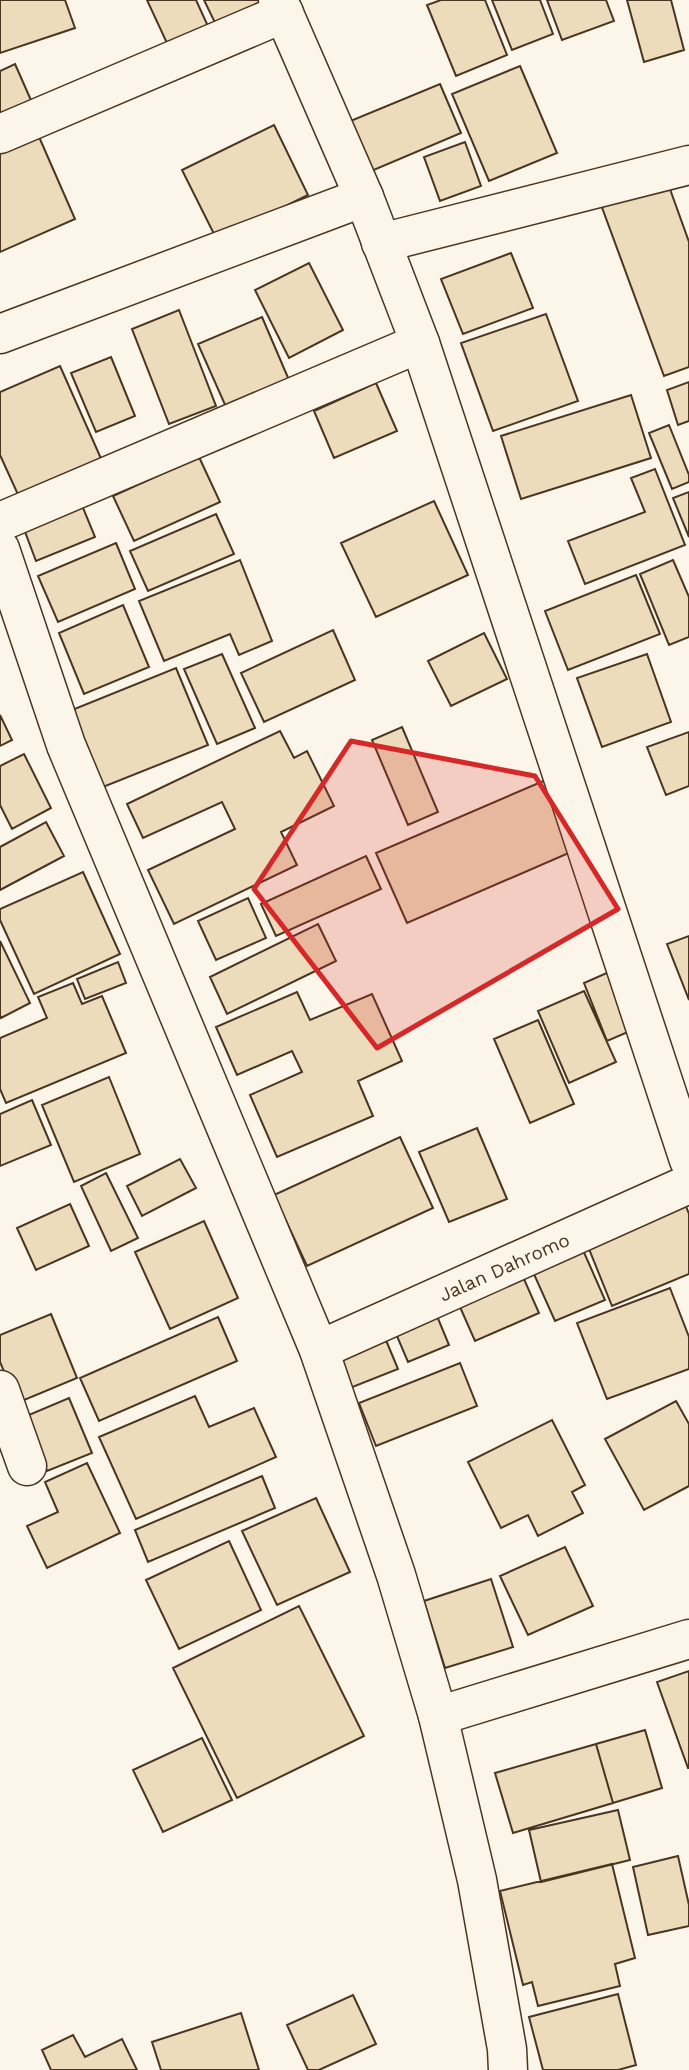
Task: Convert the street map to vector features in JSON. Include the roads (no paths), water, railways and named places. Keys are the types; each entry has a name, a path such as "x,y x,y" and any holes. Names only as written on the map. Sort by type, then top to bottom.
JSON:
{"street":[{"path":"0,134 281,6 364,197 420,343 689,1160"},
{"path":"381,243 689,165"},
{"path":"0,334 364,197"},
{"path":"0,522 420,343"},
{"path":"0,549 66,745 319,1350 396,1575 438,1716 477,1880 507,2049 508,2070"},
{"name":"Jalan Dahromo","path":"319,1350 689,1184"},
{"path":"0,1391 27,1466"},
{"path":"438,1716 689,1639"}]}
